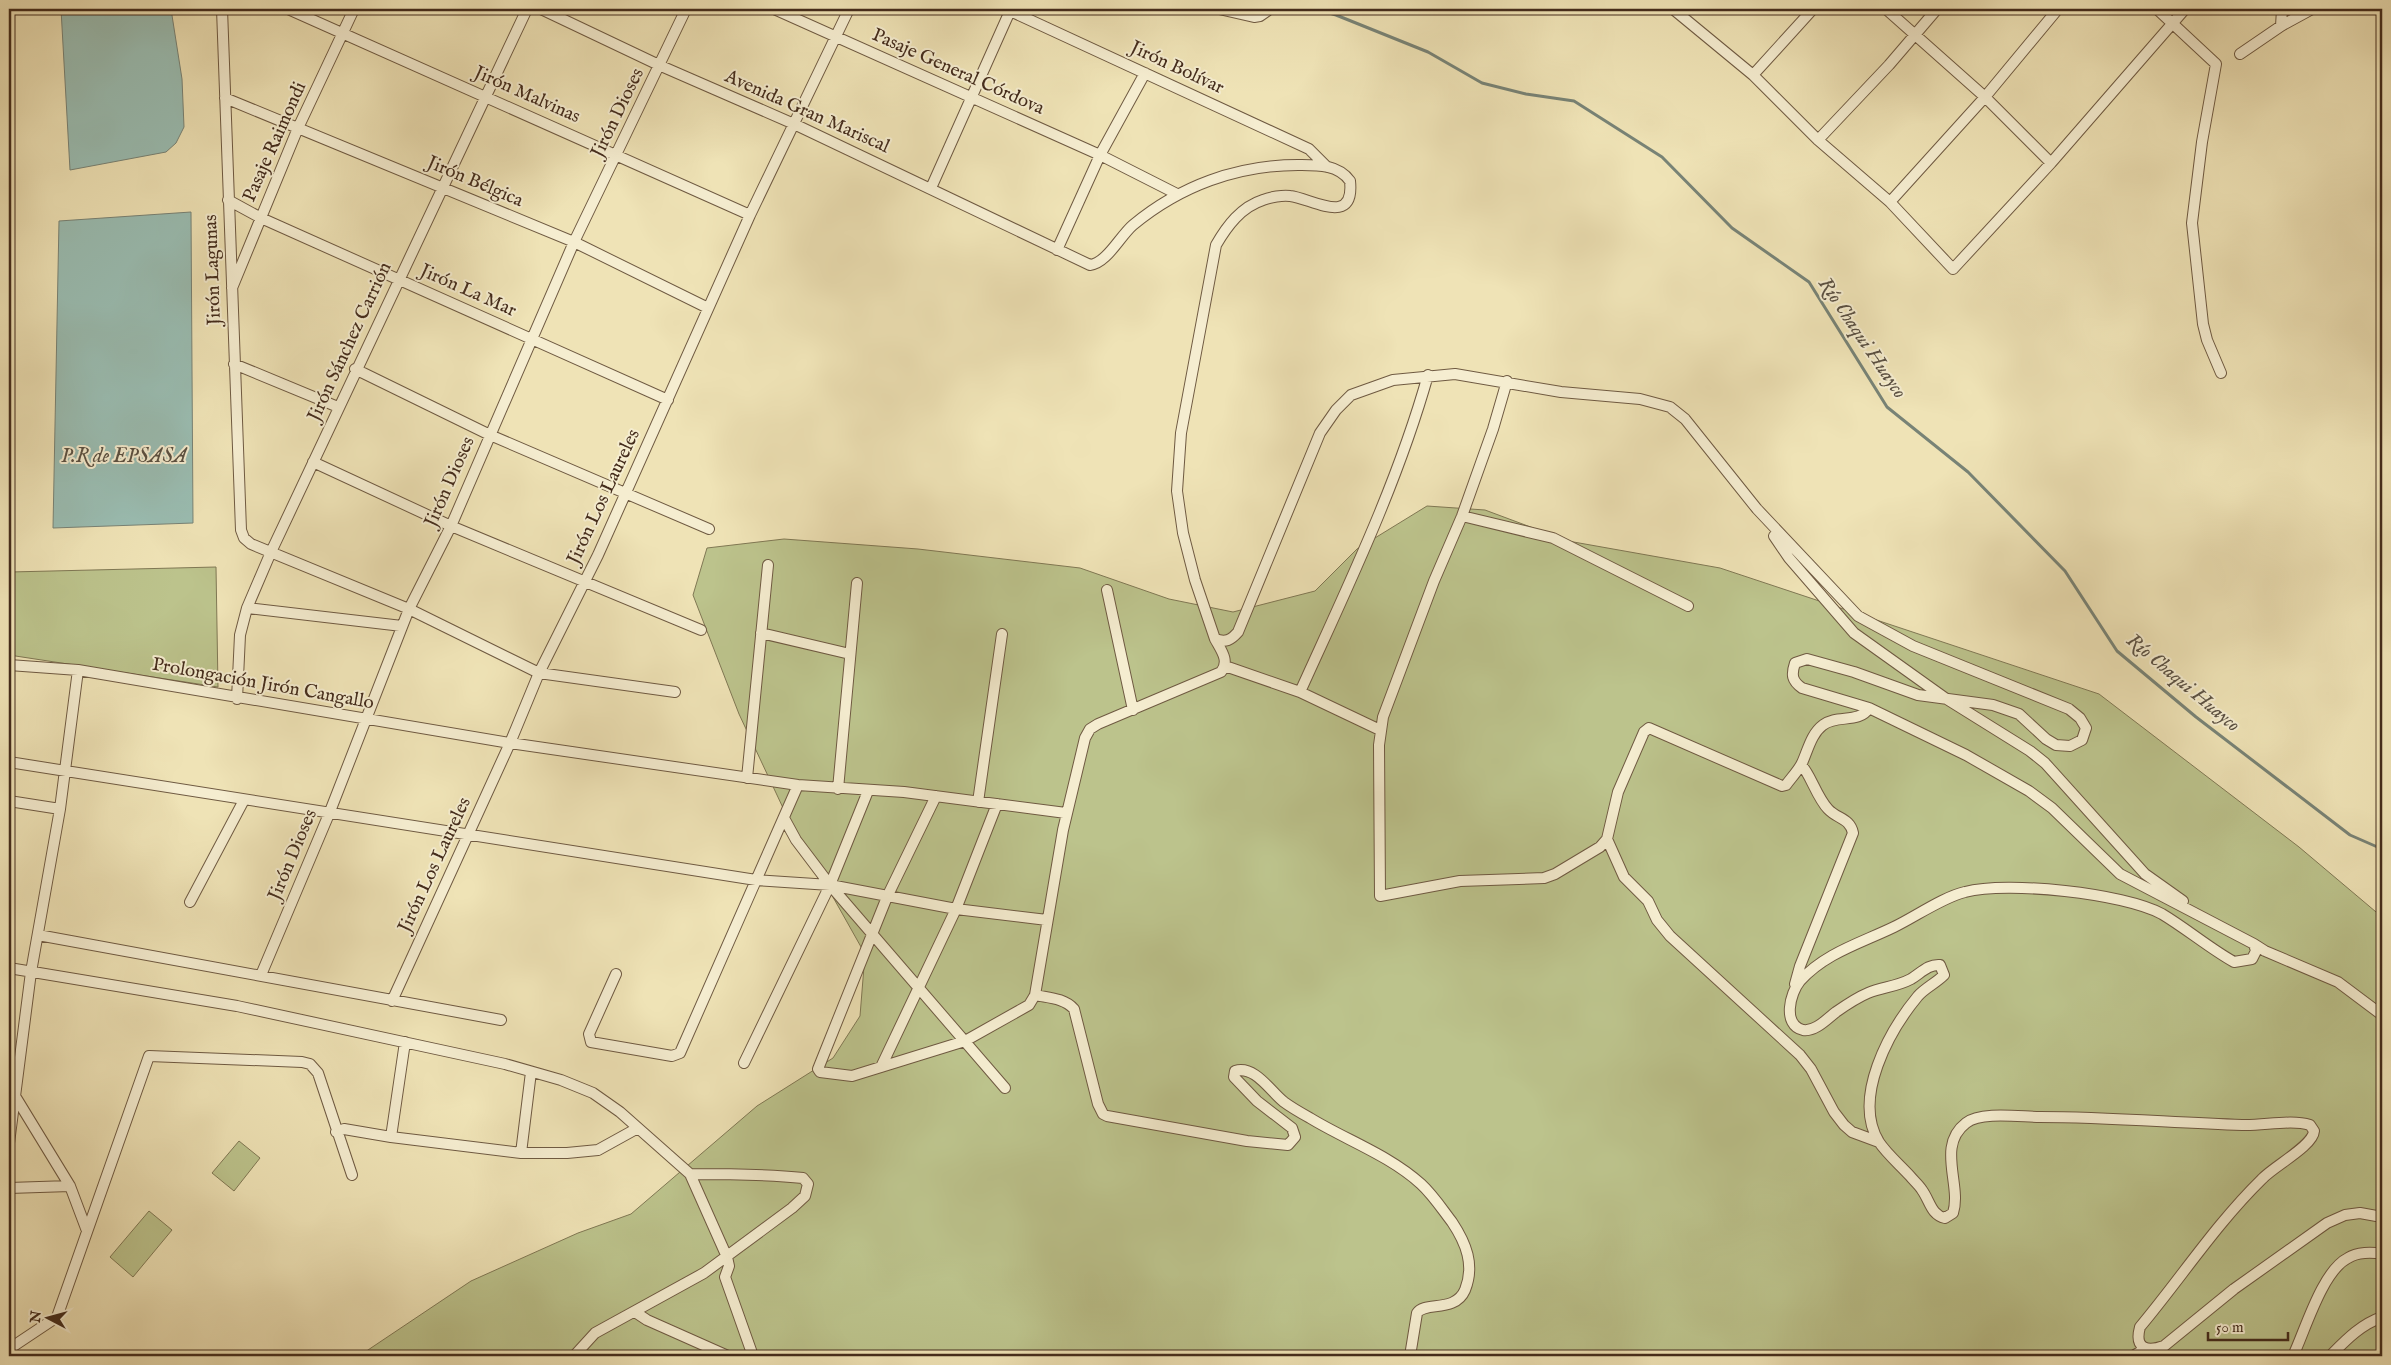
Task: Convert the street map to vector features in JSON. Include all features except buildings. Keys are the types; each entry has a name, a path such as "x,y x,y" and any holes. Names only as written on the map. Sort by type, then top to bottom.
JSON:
{"street":[{"name":"Jirón Lagunas","path":"222,9 241,530 244,538 251,544 270,552"},
{"name":"Jirón Malvinas","path":"288,9 618,154 750,215"},
{"name":"Pasaje Raimondi","path":"231,291 298,128 354,9"},
{"name":"Jirón Sánchez Carrión","path":"238,699 240,635 247,608 270,552 441,187 527,9"},
{"name":"Avenida Gran Mariscal","path":"541,9 661,66 794,124 1090,265 1095,264 1132,226 1177,194"},
{"name":"Jirón Dioses","path":"261,975 329,814 409,609 451,526 574,242 661,66 686,9"},
{"name":"Pasaje General Córdova","path":"774,9 1100,155 1177,194"},
{"name":"Jirón Los Laureles","path":"392,1001 510,743 539,673 585,581 750,215 849,9"},
{"path":"1219,9 1254,17 1260,16 1270,9"},
{"path":"1673,9 1753,75 1818,140 1890,202 1953,268 2051,162 2185,9"},
{"path":"1685,17 1692,9"},
{"path":"1753,75 1813,9"},
{"path":"1886,9 1985,97 2051,162"},
{"path":"1818,140 1889,65 1937,9"},
{"path":"1890,202 1985,97 2058,9"},
{"path":"2157,9 2216,64 2202,142 2192,223 2203,324 2207,340 2221,373"},
{"path":"2281,26 2282,9"},
{"path":"2240,54 2281,26 2312,9"},
{"path":"931,188 1008,10"},
{"name":"Jirón Bolívar","path":"1008,10 1309,149 1327,167"},
{"path":"1057,250 1100,155 1145,73"},
{"name":"Jirón Bélgica","path":"225,98 574,242 708,308"},
{"path":"936,796 872,932 818,1068 820,1072 852,1076 965,1041 1029,1005 1035,995 1046,920 1066,813 1085,738 1090,729 1215,675 1225,666 1225,660 1215,639 1195,580 1183,533 1177,491 1181,433 1216,244 1226,227 1240,213 1263,199 1289,196 1331,208 1342,205 1348,199 1351,190 1350,181 1339,170 1327,167 1283,165 1219,177 1177,194"},
{"name":"Jirón La Mar","path":"228,200 261,218 668,400"},
{"path":"234,364 338,407"},
{"path":"355,369 490,435 709,529"},
{"path":"1215,639 1223,642 1231,640 1242,625 1320,433 1336,410 1351,395 1393,380 1428,375 1455,374 1507,381 1561,392 1640,399 1670,407 1685,419 1757,509 1858,616 1913,646 2069,709 2080,718 2086,728 2082,740 2070,746 2056,745 2046,739 2019,714 1993,705 1918,695 1854,672 1807,659 1795,664 1792,676 1795,683 1802,688 1869,708 1966,756 2029,791 2052,808 2120,874 2215,922 2266,951 2338,982 2355,992 2382,1016"},
{"path":"1300,692 1366,544 1417,411 1428,375"},
{"path":"1507,381 1493,429 1462,516 1434,582 1380,730 1380,896 1460,880 1544,878 1555,874 1600,847 1607,839 1618,792 1644,732 1649,728 1782,786 1786,785 1801,765 1813,738 1821,726 1837,718 1860,716 1869,708"},
{"path":"313,462 451,526 701,630"},
{"path":"1757,509 1789,558 1854,633 1945,698 2030,751 2045,763 2144,874 2215,922"},
{"path":"1462,516 1553,538 1688,606"},
{"path":"270,552 409,609 539,673 675,692"},
{"path":"747,778 768,566"},
{"path":"838,788 857,583"},
{"path":"1107,590 1132,710"},
{"path":"247,608 402,626"},
{"path":"761,633 850,654"},
{"path":"978,802 1002,634"},
{"name":"Prolongación Jirón Cangallo","path":"9,665 78,670 238,699 510,743 747,778 798,785 936,796 1066,813"},
{"path":"1225,666 1300,692 1380,730"},
{"path":"9,1143 12,1096 31,972 60,808 78,670"},
{"path":"9,762 756,880 830,885 956,909 1046,920"},
{"path":"1801,765 1806,770 1820,801 1830,812 1849,822 1853,833 1800,966 1790,1006 1792,1019 1797,1027 1812,1030 1849,1003 1870,992 1890,988 1912,978 1928,966 1940,965 1944,970 1944,975 1938,982 1919,995 1887,1041 1873,1083 1870,1104 1870,1116 1879,1142 1924,1192 1934,1213 1945,1218 1953,1213 1956,1200 1951,1170 1951,1154 1958,1130 1976,1118 2091,1117 2242,1125 2294,1122 2310,1125 2314,1131 2310,1142 2284,1159 2247,1195 2140,1327 2139,1338 2145,1349"},
{"path":"616,974 589,1039 591,1042 676,1056 680,1053 798,785"},
{"path":"744,1064 830,885 868,791"},
{"path":"190,902 244,800"},
{"path":"9,801 60,808"},
{"path":"881,1067 956,909 997,804"},
{"path":"784,818 796,840 830,885 1005,1088"},
{"path":"1607,839 1624,877 1648,901 1657,920 1670,936 1800,1055 1811,1069 1834,1112 1844,1125 1852,1132 1879,1142"},
{"path":"1794,988 1810,970 1834,954 1894,927 1950,897 1983,889 2071,892 2127,900 2160,914 2234,962 2252,959 2256,951 2254,944"},
{"path":"38,935 501,1020"},
{"path":"9,968 237,1006 405,1042 531,1072 561,1080 593,1093 620,1112 690,1174 727,1257 729,1266 726,1277 753,1356"},
{"path":"1035,995 1069,1003 1074,1009 1098,1104 1103,1114 1107,1116 1247,1141 1288,1144 1293,1142 1295,1137 1292,1128 1257,1101 1234,1077 1235,1071 1246,1070 1284,1102 1420,1182 1461,1237 1470,1260 1465,1289 1459,1299 1448,1304 1422,1309 1416,1313 1410,1356"},
{"path":"391,1137 405,1042"},
{"path":"9,1349 57,1317 149,1056 282,1061 310,1064 318,1073 336,1132 352,1175"},
{"path":"521,1153 531,1072"},
{"path":"12,1096 70,1186 87,1231"},
{"path":"336,1132 344,1129 391,1137 521,1153 588,1152 598,1150 636,1128"},
{"path":"574,1356 595,1333 704,1273 727,1257 792,1208 805,1196 808,1184 803,1178 789,1176 744,1173 690,1174"},
{"path":"9,1188 70,1186"},
{"path":"2133,1356 2145,1349 2152,1350 2164,1346 2234,1289 2327,1223 2360,1213 2382,1217"},
{"path":"2294,1356 2315,1304 2340,1264 2349,1257 2373,1253 2382,1254"},
{"path":"704,1273 726,1277"},
{"path":"635,1312 648,1320 728,1356"},
{"path":"2330,1356 2368,1322 2382,1317"}],"green space":[{"path":"13,9 9,196 9,15"},
{"path":"1427,506 1485,510 1568,541 1720,568 2099,694 2299,847 2382,917 2382,1356 359,1356 471,1281 578,1233 631,1214 757,1106 833,1058 860,1016 865,954 784,810 739,714 693,595 707,548 784,539 918,549 1080,568 1169,599 1233,612 1315,591 1357,549"},
{"path":"216,567 218,687 9,655 10,572"},
{"path":"239,1141 260,1158 234,1191 212,1173"},
{"path":"149,1211 172,1230 133,1277 110,1257"}],"water":[{"path":"61,9 171,9 182,79 184,127 176,143 166,152 70,170"},
{"name":"P.R de EPSASA","path":"191,212 193,523 53,528 59,221"}],"waterway":[{"name":"Río Chaqui Huayco","path":"1316,9 1336,15 1428,52 1482,83 1526,94 1574,101 1662,157 1732,228 1809,282 1887,407 1968,472 2065,571 2117,651 2196,717 2350,835 2382,849"}]}
